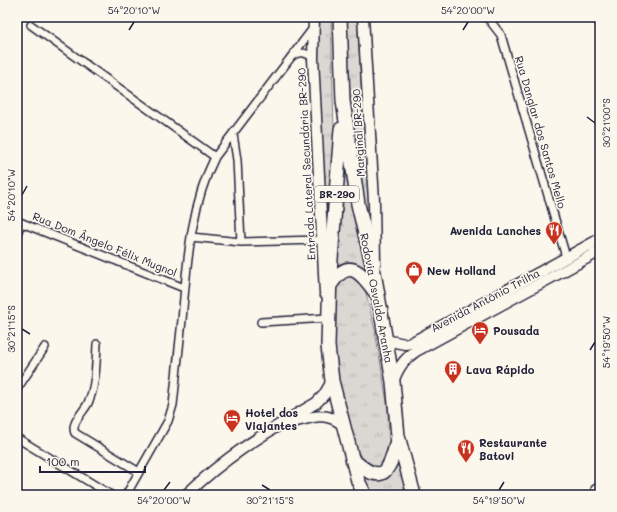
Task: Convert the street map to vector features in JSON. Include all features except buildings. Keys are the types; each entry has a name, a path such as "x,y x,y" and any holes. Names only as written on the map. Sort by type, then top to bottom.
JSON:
{"highway":[{"name":"Rodovia Osvaldo Aranha","path":"340,17 342,101 329,287 328,346 332,381 361,492"},
{"name":"Rodovia Osvaldo Aranha","path":"342,101 358,204 374,272 393,382 398,436 414,495"},
{"name":"BR-290","path":"329,287 339,273 347,269 352,269 363,274 377,294"},
{"name":"BR-290","path":"352,459 368,472 374,474 383,472 390,465 398,436"}],"main road":[{"name":"Marginal BR-290","path":"363,17 376,248 374,272"},
{"name":"Entrada Lateral Secundária BR-290","path":"314,22 313,58 321,240 324,287 328,313"},
{"name":"Avenida Antônio Trilha","path":"393,382 399,367 414,347 600,239"},
{"name":"Avenida Antônio Trilha","path":"414,347 600,252"},
{"path":"385,340 414,347"},
{"path":"186,495 231,455 316,403 324,395 332,381"},
{"path":"278,426 319,416 331,416 342,424"}],"street":[{"name":"Rua Danglar dos Santos Mello","path":"487,17 501,35 566,258"},
{"path":"126,495 168,421 172,405 184,288 191,237 201,189 215,157 292,56 314,22"},
{"path":"31,25 215,157"},
{"path":"292,56 301,52 309,54 313,58"},
{"path":"233,134 241,242"},
{"path":"17,234 19,222"},
{"name":"Rua Dom Ângelo Félix Mugnol","path":"19,222 184,288"},
{"path":"191,237 241,242 321,240"},
{"path":"261,322 328,313"},
{"path":"97,344 91,396 88,405 74,425 75,433 139,472"},
{"path":"17,388 45,347"},
{"path":"17,438 111,495"},
{"path":"594,495 596,490 600,487"}],"green space":[{"path":"317,17 331,17 335,170 327,268 316,32"},
{"path":"347,17 357,17 368,193 372,223 367,227 350,125"},
{"path":"344,149 369,273 365,269 353,264 341,268 337,272"},
{"path":"352,273 364,285 375,330 388,408 389,458 376,470 363,461 354,445 337,374 334,344 336,288 340,280"},
{"path":"399,447 410,495 369,495 361,474 369,478"}],"place":[{"name":"Avenida Lanches","path":"554,245"},
{"name":"New Holland","path":"414,285"},
{"name":"Pousada","path":"480,345"},
{"name":"Lava Rápido","path":"453,384"},
{"name":"Hotel dos Viajantes","path":"232,433"},
{"name":"Restaurante Batovi","path":"466,463"}]}
